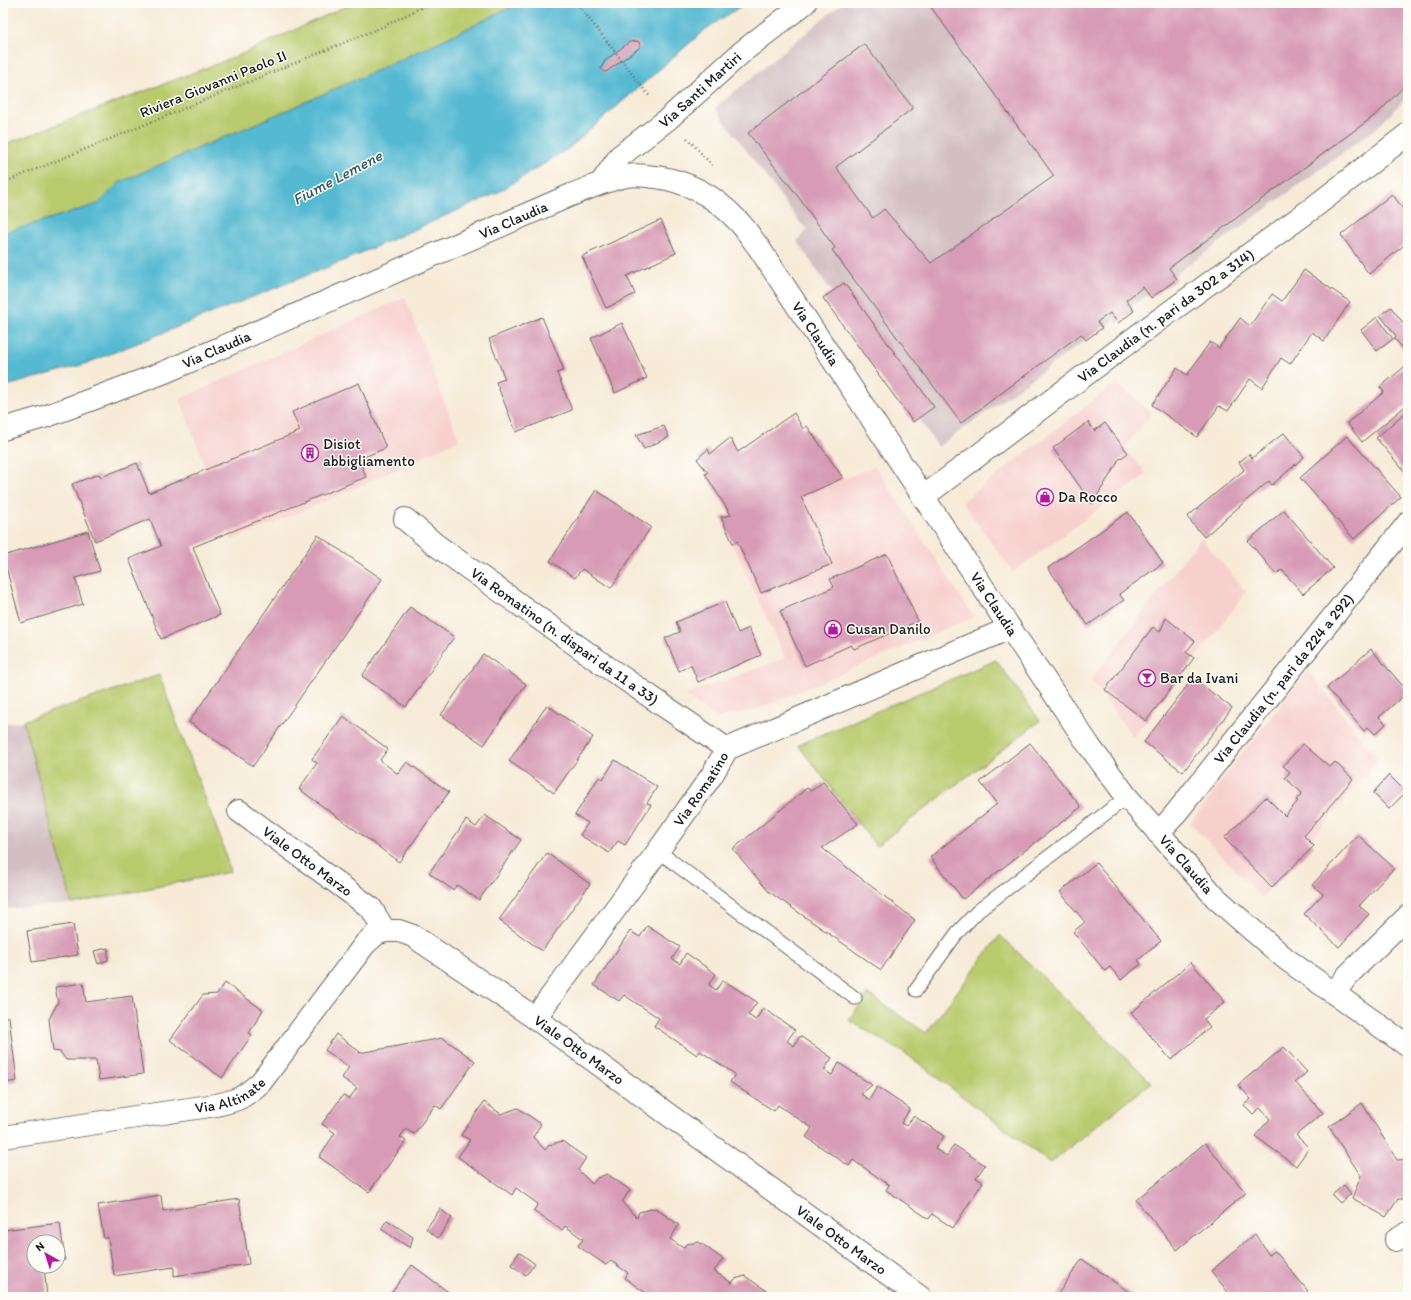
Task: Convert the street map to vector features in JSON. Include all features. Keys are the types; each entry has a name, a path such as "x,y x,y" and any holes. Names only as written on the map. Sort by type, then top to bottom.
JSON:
{"street":[{"name":"Via Santi Martiri","path":"601,183 620,156 668,119 742,52 805,3"},
{"name":"Via Claudia (n. pari da 302 a 314)","path":"923,497 1145,330 1310,210 1408,134"},
{"name":"Via Claudia","path":"3,429 48,416 165,372 564,197 601,183 637,174 673,179 697,189 718,202 737,219 759,248 1010,628 1090,747 1127,797 1216,898 1286,959 1408,1046"},
{"name":"Via Romatino (n. dispari da 11 a 33)","path":"406,519 436,545 600,663 727,748"},
{"name":"Via Claudia (n. pari da 224 a 292)","path":"1158,833 1172,818 1408,523"},
{"name":"Via Romatino","path":"535,1018 658,851 712,775 727,748 1010,628"},
{"name":"Viale Otto Marzo","path":"239,811 371,908 385,931 398,931 413,936 535,1018 920,1297"},
{"path":"1334,993 1348,975 1408,916"},
{"name":"Via Altinate","path":"3,1137 236,1101 261,1082 365,944 376,934 385,931"}],"lane":[{"path":"916,990 957,933 978,911 1127,797"},
{"path":"658,851 855,998"}],"path":[{"name":"Riviera Giovanni Paolo II","path":"3,183 382,27 430,3"},
{"path":"577,3 654,101"},
{"path":"668,119 714,166"}],"shaded area":[{"path":"842,3 1408,3 1408,96 1377,128 938,447 797,241 808,229 802,225 715,108"},
{"path":"405,297 459,440 324,502 232,540 180,399"},
{"path":"1116,383 1152,412 1124,448 1147,474 1013,572 962,502"},
{"path":"875,466 974,617 758,709 717,718 684,695 785,658 725,527"},
{"path":"1201,538 1247,592 1133,737 1091,680"},
{"path":"1308,670 1378,760 1262,898 1190,823"},
{"path":"23,721 72,904 3,909 3,724"}],"green space":[{"path":"353,3 623,3 3,338 3,145 240,55"},
{"path":"996,660 1040,721 876,846 798,745"},
{"path":"159,675 222,843 230,872 72,904 23,721"},
{"path":"1000,935 1151,1082 1050,1163 909,1056 849,1020 868,994 926,1033"}],"water":[{"name":"Fiume Lemene","path":"519,3 746,3 706,29 569,148 497,193 343,261 85,364 3,387 3,233 98,204 120,182 371,73"}],"building":[{"path":"928,3 1408,3 1408,82 1378,113 1169,268 1177,279 1151,298 1143,287 1126,300 1134,311 1118,323 1110,313 1097,322 1102,328 1086,340 1081,334 961,423 832,250 835,248 794,191 748,133 864,44 913,108 836,167 873,218 884,209 931,263 1054,176"},
{"path":"638,41 641,46 639,48 604,72 601,68 605,61 629,42"},
{"path":"1392,194 1408,215 1408,242 1369,274 1341,235"},
{"path":"661,220 676,253 627,276 635,294 606,308 582,256"},
{"path":"1304,270 1350,302 1324,341 1312,332 1290,364 1281,358 1262,388 1250,379 1228,411 1219,406 1197,437 1152,405 1177,368 1187,375 1210,342 1219,348 1240,318 1250,326 1272,294 1282,301"},
{"path":"844,283 934,407 913,422 823,298"},
{"path":"1391,307 1406,327 1408,326 1408,355 1394,338 1396,336 1380,315"},
{"path":"542,317 564,370 557,373 572,410 516,432 496,382 505,379 489,339"},
{"path":"1377,317 1393,339 1377,351 1361,330"},
{"path":"622,323 647,378 615,393 591,338"},
{"path":"1408,364 1408,404 1362,442 1347,423 1384,392 1380,387"},
{"path":"359,383 386,448 359,459 366,477 193,547 220,615 161,639 129,559 161,546 150,519 95,541 72,484 99,474 101,477 137,463 149,493 300,431 292,412"},
{"path":"1408,410 1408,470 1405,472 1376,438"},
{"path":"794,413 803,429 807,426 843,478 801,497 832,564 761,593 737,541 733,544 721,517 731,515 705,474 708,473 697,459 708,449 710,454 730,438 738,452"},
{"path":"1088,422 1094,431 1105,423 1128,453 1117,461 1118,462 1092,504 1053,448"},
{"path":"664,426 669,437 644,449 636,435"},
{"path":"1284,433 1304,457 1272,485 1269,481 1204,537 1187,517 1244,470 1239,462 1249,454 1252,458"},
{"path":"1347,436 1401,497 1354,539 1300,478"},
{"path":"596,490 651,527 611,588 582,569 575,578 550,561"},
{"path":"1284,510 1333,568 1303,594 1282,570 1276,574 1248,541"},
{"path":"1128,512 1163,563 1119,594 1124,600 1088,625 1048,568"},
{"path":"88,531 100,571 75,578 83,604 21,623 3,556"},
{"path":"318,535 382,579 253,766 189,722"},
{"path":"887,554 918,621 854,649 851,645 805,666 780,611 834,587 830,579"},
{"path":"725,602 738,633 749,628 761,655 698,682 691,665 679,671 665,638 680,632 676,622"},
{"path":"410,607 454,637 406,707 362,676"},
{"path":"1166,618 1195,641 1186,652 1194,658 1146,721 1105,690 1153,627 1160,632"},
{"path":"1371,649 1408,692 1379,717 1386,724 1375,734 1368,727 1364,731 1327,688"},
{"path":"483,654 526,684 484,745 441,715"},
{"path":"1193,678 1232,708 1183,772 1144,742"},
{"path":"547,705 593,737 554,793 509,761"},
{"path":"343,716 388,749 380,760 398,774 407,762 449,792 399,862 299,789 317,763 312,759"},
{"path":"1030,743 1081,807 963,899 930,857 997,804 980,782"},
{"path":"1303,744 1330,767 1335,762 1353,779 1304,836 1314,846 1272,887 1224,838 1266,797 1285,816 1298,801 1296,800 1302,793 1285,778 1290,772 1283,766"},
{"path":"615,760 657,787 647,803 651,805 625,845 618,841 609,853 580,835 588,823 575,815 599,777 603,779"},
{"path":"1389,775 1406,792 1389,809 1373,793"},
{"path":"823,782 858,824 822,848 915,920 881,970 768,891 733,849 807,788 811,791"},
{"path":"485,815 521,840 479,900 457,885 453,890 429,873 466,820 476,827"},
{"path":"1358,835 1394,868 1359,906 1369,914 1339,947 1304,914 1323,894 1312,885"},
{"path":"547,853 590,884 542,951 499,920"},
{"path":"1096,863 1161,941 1138,960 1141,964 1121,980 1110,967 1105,971 1073,932 1085,922 1060,892"},
{"path":"73,924 78,955 32,962 27,931"},
{"path":"647,926 680,947 672,959 680,964 686,953 716,974 709,985 716,990 723,980 757,1002 748,1015 756,1020 763,1008 795,1030 787,1041 794,1046 800,1036 832,1058 824,1070 832,1075 839,1063 872,1085 861,1094 869,1100 877,1087 910,1109 901,1123 906,1126 914,1116 944,1136 935,1149 947,1156 954,1145 985,1165 976,1178 983,1182 953,1228 932,1214 929,1219 886,1190 889,1185 853,1160 849,1166 806,1137 812,1128 778,1105 774,1111 730,1082 735,1074 700,1051 697,1055 654,1026 659,1018 624,995 619,1001 594,985 630,931 640,937"},
{"path":"108,948 108,960 98,964 94,951"},
{"path":"1191,962 1225,1002 1204,1019 1210,1027 1171,1060 1131,1013"},
{"path":"83,983 86,1002 132,996 143,1074 99,1080 96,1060 66,1060 60,1052 53,1051 49,1019 58,1002 55,987"},
{"path":"225,983 263,1010 249,1033 252,1035 222,1078 170,1040 203,995 217,994"},
{"path":"3,1017 9,1017 17,1081 3,1083"},
{"path":"336,1034 360,1052 359,1053 443,1038 475,1061 441,1109 435,1105 414,1134 406,1129 400,1137 406,1141 369,1192 319,1157 335,1133 322,1124 343,1095 349,1099 357,1088 342,1078 349,1067 325,1050"},
{"path":"1284,1047 1307,1072 1295,1082 1323,1113 1296,1135 1309,1148 1296,1166 1255,1136 1270,1119 1260,1108 1253,1114 1244,1105 1251,1099 1238,1085"},
{"path":"484,1102 501,1114 518,1108 541,1124 533,1137 545,1150 549,1145 562,1141 586,1158 578,1170 592,1184 597,1178 607,1174 630,1190 622,1202 637,1218 639,1212 655,1208 679,1225 670,1239 683,1248 686,1244 699,1242 723,1259 714,1271 732,1283 735,1279 745,1276 771,1294 769,1297 662,1297 658,1294 651,1297 625,1278 628,1273 611,1261 606,1265 578,1246 583,1239 565,1226 562,1230 533,1211 538,1204 516,1188 512,1195 458,1157 470,1140 461,1135"},
{"path":"1362,1103 1397,1160 1408,1159 1408,1199 1398,1199 1386,1217 1352,1198 1361,1176 1329,1127"},
{"path":"1205,1143 1246,1193 1177,1250 1136,1200"},
{"path":"1344,1185 1351,1194 1340,1203 1332,1195"},
{"path":"161,1195 163,1211 239,1199 249,1264 174,1276 174,1267 114,1276 108,1237 104,1239 98,1205"},
{"path":"440,1209 452,1218 438,1238 426,1229"},
{"path":"387,1220 413,1237 410,1248 381,1229"},
{"path":"60,1223 61,1234 26,1234 26,1274 45,1274 47,1297 19,1297 18,1294 3,1296 3,1230"},
{"path":"1255,1234 1269,1255 1275,1251 1308,1291 1301,1297 1232,1297 1211,1271"},
{"path":"519,1252 535,1264 526,1275 511,1265"},
{"path":"1082,1259 1133,1295 1136,1297 1056,1297"},
{"path":"412,1265 455,1297 388,1297"}],"place":[{"name":"Disiot abbigliamento","path":"310,453"},
{"name":"Da Rocco","path":"1045,497"},
{"name":"Cusan Danilo","path":"833,629"},
{"name":"Bar da Ivani","path":"1147,678"}]}
